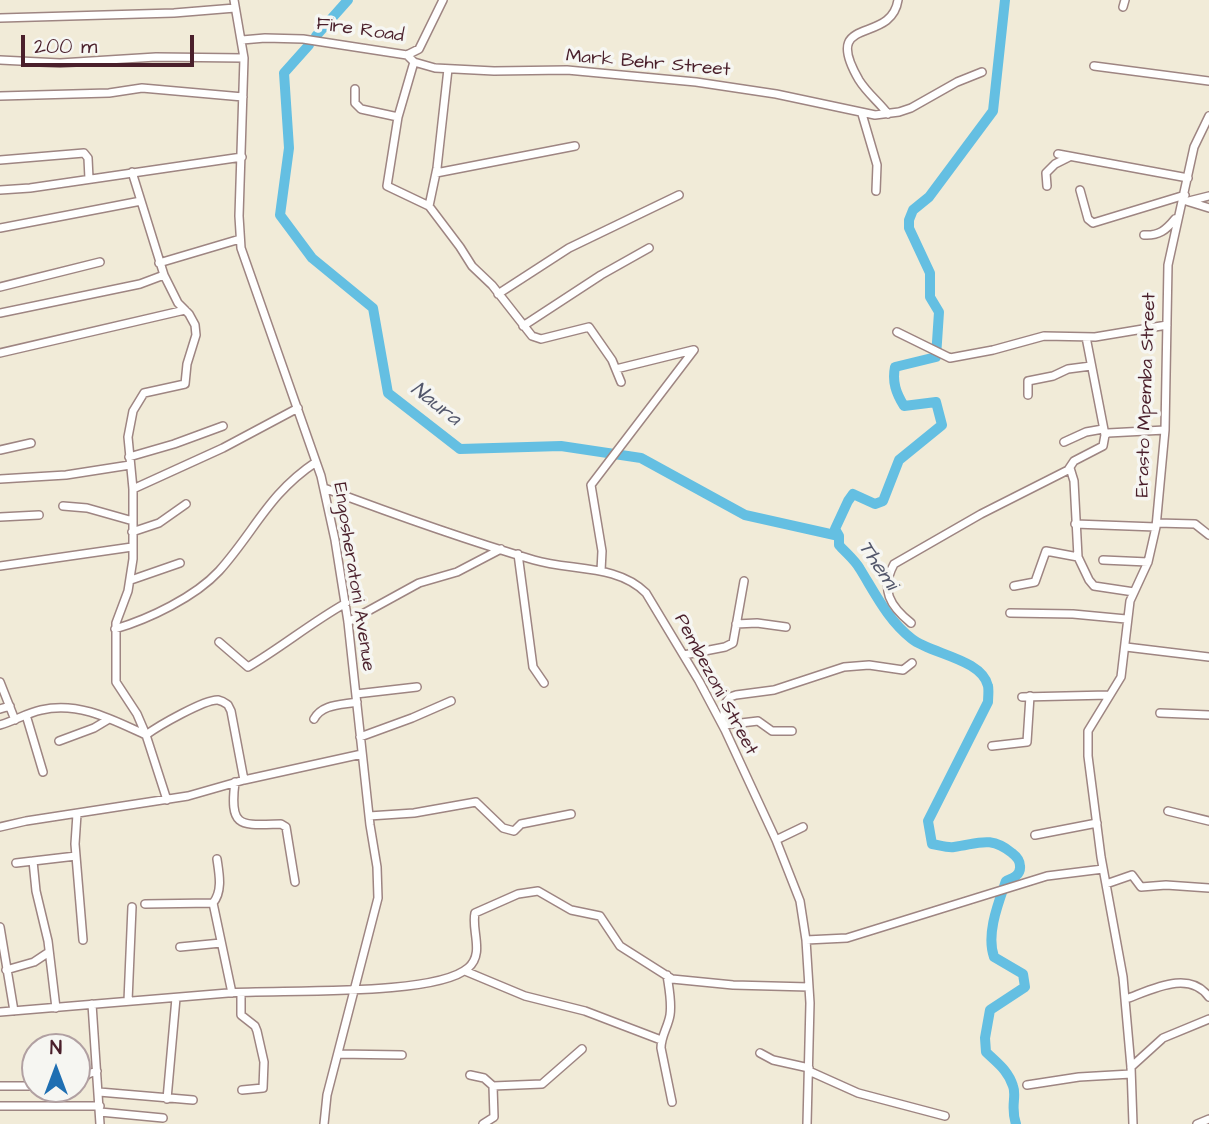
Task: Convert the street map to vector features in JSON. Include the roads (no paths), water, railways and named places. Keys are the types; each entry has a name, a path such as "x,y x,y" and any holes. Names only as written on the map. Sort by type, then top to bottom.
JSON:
{"street":[{"name":"Fire Road","path":"242,40 303,39 407,55 419,49 443,0"},
{"path":"888,114 860,82 848,55 847,45 852,37 891,19 898,0"},
{"path":"0,18 174,13 235,4"},
{"name":"Engosheratoni Avenue","path":"235,4 244,58 240,239 248,270 324,488 346,603 377,867 378,898 327,1095 324,1124"},
{"path":"407,55 414,62 398,117 387,186 429,206 472,266 532,336 541,339 589,327 599,339 621,382"},
{"path":"0,60 60,62 156,57 244,58"},
{"name":"Mark Behr Street","path":"414,62 448,69 567,70 696,82 798,98 862,114 888,114 911,108 957,82 982,72"},
{"path":"1094,66 1209,81"},
{"path":"429,206 436,173 448,69"},
{"path":"0,96 95,94 142,88 243,97"},
{"path":"355,89 355,103 361,109 398,117"},
{"path":"862,114 877,166 877,191"},
{"name":"Erasto Mpemba Street","path":"1133,1124 1126,999 1117,935 1103,869 1088,756 1088,731 1121,677 1126,647 1126,619 1134,592 1148,562 1156,525 1165,430 1168,265 1177,216 1186,199 1194,147 1209,116"},
{"path":"436,173 575,146"},
{"path":"0,160 84,153 88,158 89,178"},
{"path":"1058,154 1188,177"},
{"path":"0,190 194,166 242,157"},
{"path":"1046,186 1046,173 1055,164 1070,157"},
{"path":"132,172 159,263 171,291 193,320 196,329 185,384 144,393 138,400 130,424 129,461 133,489 131,580 118,614 116,629 116,682 137,714 167,800"},
{"path":"1080,190 1088,219 1093,223 1186,199 1209,197"},
{"path":"498,294 569,248 679,195"},
{"path":"1186,199 1209,208"},
{"path":"0,228 141,201"},
{"path":"1144,235 1153,236 1166,230 1177,216"},
{"path":"159,263 240,239"},
{"path":"523,326 601,275 649,248"},
{"path":"0,287 100,262"},
{"path":"0,313 140,284 164,275"},
{"path":"0,353 185,310"},
{"path":"897,332 950,358 1044,336 1086,337 1167,325"},
{"path":"911,623 896,611 887,595 894,565 981,514 1070,468 1079,458 1103,446 1104,432 1086,337"},
{"path":"601,571 602,551 592,485 694,350 616,369"},
{"path":"1028,395 1028,381 1054,376 1068,369 1091,366"},
{"path":"133,489 216,452 298,408"},
{"path":"0,479 66,475 129,461 223,426"},
{"path":"1064,442 1081,434 1165,430"},
{"path":"0,450 31,443"},
{"path":"116,629 168,607 208,580 224,564 281,489 316,462"},
{"path":"1070,468 1074,481 1078,557 1094,586 1134,592"},
{"name":"Pembezoni Street","path":"324,488 501,550 535,560 601,571 635,582 646,593 724,727 776,840 800,901 809,987 807,1124"},
{"path":"132,532 159,523 186,504"},
{"path":"63,506 87,508 133,522"},
{"path":"0,517 39,515"},
{"path":"1075,524 1195,524 1209,535"},
{"path":"0,566 132,547"},
{"path":"348,622 419,583 457,572 501,550"},
{"path":"1014,586 1035,582 1046,551 1078,557"},
{"path":"518,554 530,654 533,667 544,683"},
{"path":"1103,560 1148,562"},
{"path":"131,580 180,563"},
{"path":"684,655 730,645 735,637 744,581"},
{"path":"219,642 248,667 288,643 316,620 346,603"},
{"path":"1010,613 1073,614 1126,619"},
{"path":"736,624 786,626"},
{"path":"1126,647 1209,657"},
{"path":"792,731 772,731 758,721 724,727 724,705 730,697 736,695 783,688 844,667 869,665 903,670 912,663"},
{"path":"1,687 15,720"},
{"path":"314,719 317,713 325,708 356,698 417,687"},
{"path":"992,746 1027,742 1026,697 1109,695"},
{"path":"146,735 174,717 204,703 217,700 224,702 231,711 244,780"},
{"path":"360,737 451,701"},
{"path":"0,709 10,706"},
{"path":"0,725 59,707 76,707 146,735"},
{"path":"1160,713 1209,715"},
{"path":"26,715 43,772"},
{"path":"59,741 94,728 109,719"},
{"path":"0,827 167,800 362,754"},
{"path":"235,782 233,811 238,820 245,824 281,824 286,827 295,882"},
{"path":"369,816 414,813 476,802 503,828 514,831 521,824 571,814"},
{"path":"1168,811 1209,821"},
{"path":"77,814 76,856 83,940"},
{"path":"1035,835 1097,823"},
{"path":"776,840 803,827"},
{"path":"16,863 76,856"},
{"path":"217,859 220,879 218,895 213,903 232,993"},
{"path":"33,861 36,891 48,941 55,1007"},
{"path":"806,940 847,938 1047,876 1103,869"},
{"path":"1106,884 1132,875 1141,887 1209,888"},
{"path":"0,1013 232,993 356,989 432,983 455,978 471,966 477,950 475,913 518,894 538,891 571,910 600,916 620,946 680,981 809,987"},
{"path":"145,904 213,903"},
{"path":"128,1001 132,907"},
{"path":"0,927 14,1011"},
{"path":"180,947 221,943"},
{"path":"6,970 34,962 49,953"},
{"path":"465,971 524,996 585,1011 661,1040"},
{"path":"667,975 670,1017 661,1040 672,1102"},
{"path":"1126,999 1176,982 1203,989 1209,997"},
{"path":"241,993 240,1013 256,1028 263,1050 265,1076 263,1088 242,1090"},
{"path":"167,1099 176,998"},
{"path":"92,1004 100,1124"},
{"path":"1027,1085 1131,1071 1163,1038 1209,1019"},
{"path":"493,1086 542,1084 582,1049"},
{"path":"760,1053 773,1060 809,1070 858,1093 945,1116"},
{"path":"338,1054 402,1055"},
{"path":"91,1073 97,1071"},
{"path":"470,1075 484,1077 493,1086 494,1117 483,1124"},
{"path":"0,1086 21,1086"},
{"path":"99,1092 193,1100"},
{"path":"0,1106 100,1109 163,1118"},
{"path":"1197,1124 1209,1119"}],"waterway":[{"name":"Naura","path":"316,36 348,0"},
{"name":"Themi","path":"1005,0 993,111 929,197 913,210 909,220 909,228 930,273 930,297 939,312 936,357 895,367 894,383 904,406 936,402 942,425 899,460 883,501 875,504 853,494 835,529 839,536 839,545 858,566 896,624 920,644 976,669 988,686 988,702 928,821 932,844 951,847 990,842 1004,847 1015,855 1019,862 1018,874 1006,881 994,919 991,939 994,957 1023,974 1025,987 990,1010 985,1038 986,1052 1011,1080 1016,1124"},
{"name":"Naura","path":"309,45 284,73 289,148 280,215 312,258 373,308 388,393 460,449 561,446 641,458 745,515 839,536"}]}
